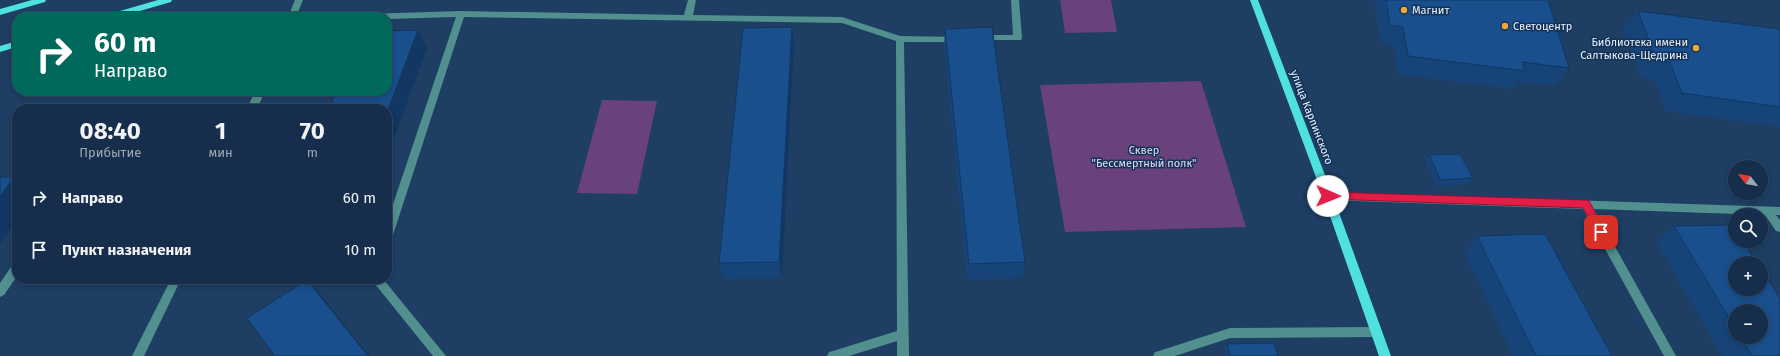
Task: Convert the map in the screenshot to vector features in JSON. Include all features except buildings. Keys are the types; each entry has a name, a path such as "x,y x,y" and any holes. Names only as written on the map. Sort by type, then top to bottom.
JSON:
{"main road":[{"path":"0,12 42,0"},
{"path":"127,12 168,0"},
{"name":"улица Карпинского","path":"1254,0 1328,196 1385,356"},
{"path":"0,49 12,45"}],"street":[{"path":"294,12 299,0"},
{"path":"688,18 692,0"},
{"path":"392,16 461,14 842,20 900,39 1018,38 1015,0"},
{"path":"392,223 461,14"},
{"path":"900,39 902,356"},
{"path":"1328,196 1728,209"},
{"path":"1586,204 1670,356"},
{"path":"1768,210 1780,211"},
{"path":"1768,211 1780,228"},
{"path":"0,292 12,274"},
{"path":"138,356 174,284"},
{"path":"380,284 440,356"},
{"path":"1159,356 1230,333 1376,332"},
{"path":"833,356 902,334"}],"green space":[{"path":"1060,0 1111,0 1117,32 1065,33"},
{"name":"Сквер \"Бессмертный полк\"","path":"1201,81 1246,227 1065,232 1040,85"},
{"path":"602,100 657,101 637,194 577,193"}],"place":[{"name":"Магнит","path":"1404,10"},
{"name":"Светоцентр","path":"1505,26"},
{"name":"Библиотека имени Салтыкова-Щедрина","path":"1696,48"}],"route":[{"path":"1328,196 1586,204 1601,232"}]}
